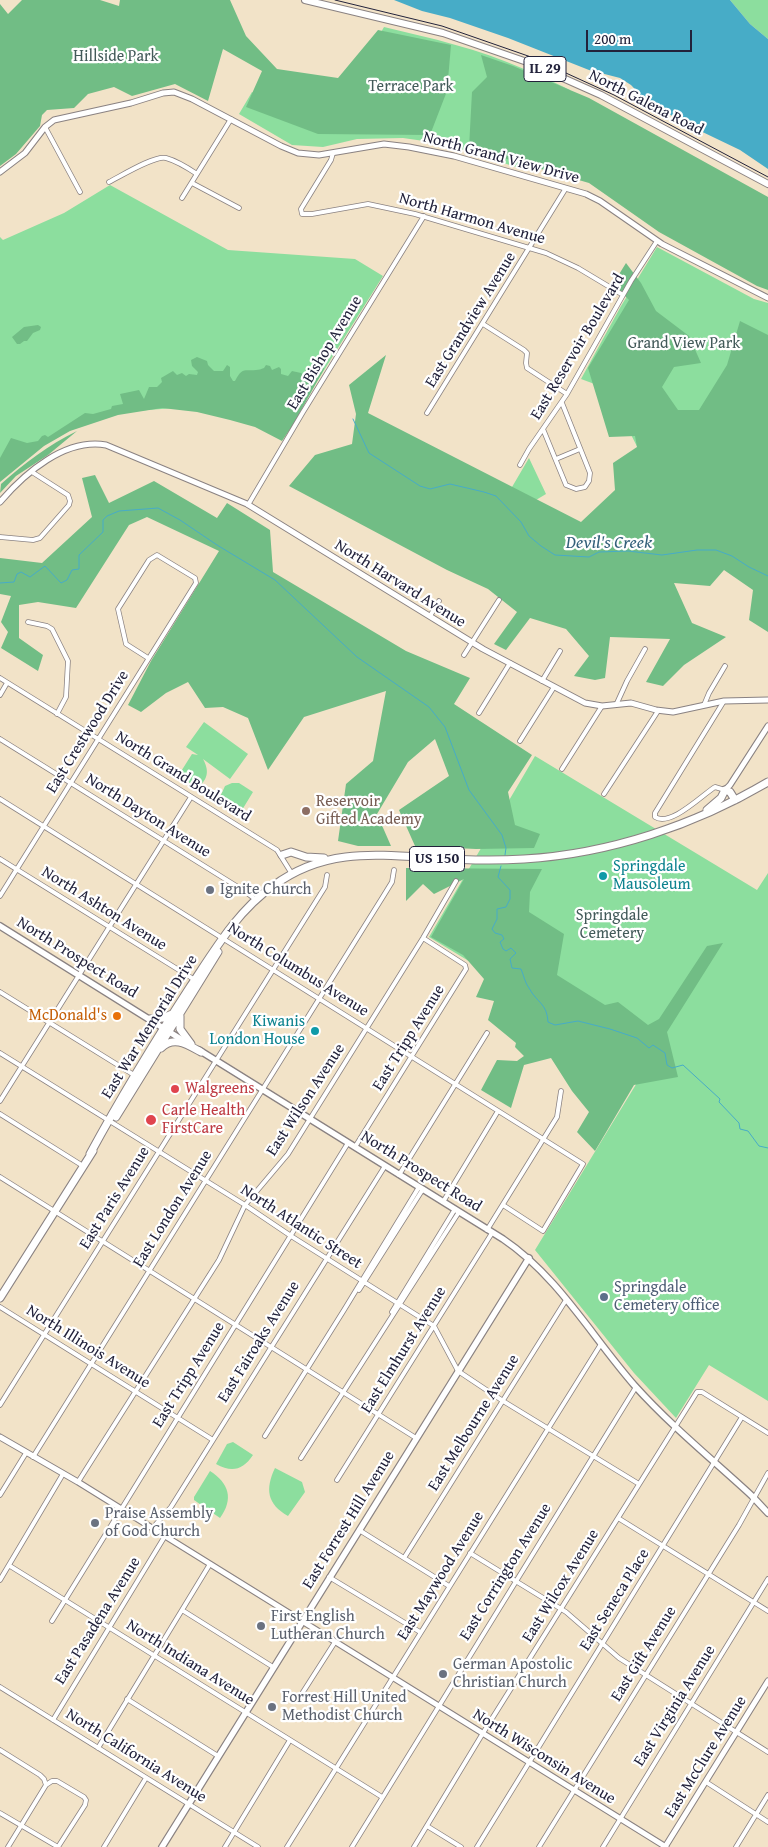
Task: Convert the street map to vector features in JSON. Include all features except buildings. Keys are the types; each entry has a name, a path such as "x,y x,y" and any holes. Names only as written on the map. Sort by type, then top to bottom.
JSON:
{"highway":[{"name":"East War Memorial Drive","path":"0,1298 111,1121 144,1072 167,1030 174,1012 195,980 239,918 274,885 292,874 337,857 368,854 470,860 528,859 604,846 643,837 684,823 735,800 768,782"},
{"path":"684,823 714,805 728,789 735,800"},
{"path":"282,855 291,852 309,857 337,857"},
{"name":"East War Memorial Drive","path":"111,1121 134,1075 184,1009 224,939"},
{"path":"184,1009 179,1019 180,1029 186,1040 198,1050"},
{"path":"150,1019 163,1018 174,1012"},
{"path":"144,1072 161,1048 168,1042 179,1042 198,1050"}],"main road":[{"name":"North Galena Road","path":"305,0 450,35 527,62 601,95 768,184"},
{"name":"North Prospect Road","path":"0,926 490,1231 528,1258 566,1300 636,1387 755,1498 768,1513"},
{"name":"East Forrest Hill Avenue","path":"162,1847 528,1258"}],"street":[{"name":"North Grand View Drive","path":"0,172 25,154 45,127 57,119 132,103 171,92 179,93 296,152 312,155 381,145 409,147 454,156 566,188 597,199 657,241 768,298"},
{"path":"182,198 231,119"},
{"path":"45,127 80,192"},
{"name":"North Harmon Avenue","path":"333,153 332,159 301,209 301,213 369,204 424,216 530,248 578,268 623,295"},
{"path":"109,182 153,160 164,157 180,163 197,174"},
{"path":"192,183 239,208"},
{"name":"East Grandview Avenue","path":"427,413 566,188"},
{"name":"East Bishop Avenue","path":"248,505 424,216"},
{"name":"East Reservoir Boulevard","path":"520,465 562,403 623,295 657,241"},
{"path":"483,324 525,351 527,353 526,363 528,368 567,394"},
{"path":"544,429 566,485 573,489 581,489 587,484 590,476 562,403"},
{"name":"North Harvard Avenue","path":"0,502 32,472 54,457 84,444 104,445 248,505 472,643 584,703 602,706 633,703 658,711 678,712 724,701 768,700"},
{"path":"556,459 580,449"},
{"path":"0,537 33,540 40,538 69,505 70,501 66,494 32,472"},
{"name":"East Crestwood Drive","path":"0,896 99,740 196,581 196,578 188,573 154,555 149,560 118,612 125,642 148,658"},
{"path":"464,655 499,600"},
{"path":"430,616 439,601"},
{"path":"28,622 52,629 68,662 66,697 58,714"},
{"path":"617,704 627,681 645,649"},
{"path":"542,681 560,651"},
{"path":"479,713 510,663"},
{"path":"704,705 725,666"},
{"name":"North Grand Boulevard","path":"0,678 277,850 282,855 292,874"},
{"path":"0,695 7,683"},
{"path":"520,741 554,687"},
{"path":"724,701 671,786 655,813 655,817 661,819 684,811 715,787 728,789 768,726"},
{"path":"562,769 602,706"},
{"path":"604,794 658,711"},
{"name":"North Dayton Avenue","path":"0,739 164,840 256,900"},
{"path":"0,1101 191,796"},
{"name":"North Columbus Avenue","path":"0,800 136,883 583,1164 543,1230 502,1205"},
{"name":"North Ashton Avenue","path":"0,859 195,980"},
{"name":"East London Avenue","path":"33,1457 390,884 394,870"},
{"name":"East Paris Avenue","path":"0,1404 103,1243 324,887 327,875"},
{"name":"East Wilson Avenue","path":"78,1482 223,1253 245,1205 282,1162 423,938 456,881"},
{"name":"East Tripp Avenue","path":"355,1147 466,968 465,965 423,938"},
{"path":"0,992 134,1075"},
{"path":"399,1175 487,1033"},
{"name":"North Atlantic Street","path":"0,1053 245,1205 326,1259 434,1326"},
{"name":"East Elmhurst Avenue","path":"337,1480 434,1326 490,1231 502,1205 558,1115 559,1098 562,1091"},
{"path":"443,1202 498,1111"},
{"path":"0,1114 83,1166"},
{"name":"East Tripp Avenue","path":"52,1621 120,1508 348,1143"},
{"name":"East Fairoaks Avenue","path":"156,1530 156,1524 171,1507 385,1166"},
{"path":"0,1177 234,1326 416,1438"},
{"path":"265,1436 421,1188"},
{"path":"301,1458 457,1211"},
{"name":"East Melbourne Avenue","path":"404,1558 566,1300"},
{"name":"North Illinois Avenue","path":"0,1307 213,1440"},
{"path":"434,1326 458,1371 503,1401 639,1484"},
{"name":"East Maywood Avenue","path":"287,1847 600,1344"},
{"name":"East Corrington Avenue","path":"352,1847 636,1387"},
{"name":"East Wilcox Avenue","path":"414,1847 483,1733 698,1391 742,1417"},
{"path":"742,1417 768,1433"},
{"name":"East Seneca Place","path":"477,1847 742,1417"},
{"name":"North Wisconsin Avenue","path":"0,1438 78,1482 166,1536 666,1847"},
{"path":"0,1495 26,1453"},
{"name":"East Gift Avenue","path":"539,1847 755,1498 768,1473"},
{"path":"0,1580 63,1474"},
{"path":"618,1518 768,1611"},
{"path":"359,1530 449,1586"},
{"name":"East Pasadena Avenue","path":"53,1720 166,1536"},
{"path":"470,1553 561,1609 581,1624 613,1655 768,1752"},
{"path":"98,1748 210,1564"},
{"name":"North Indiana Avenue","path":"10,1566 382,1797"},
{"path":"329,1577 420,1632"},
{"name":"East Virginia Avenue","path":"603,1847 768,1579"},
{"path":"182,1610 274,1667"},
{"path":"304,1692 335,1642"},
{"name":"East McClure Avenue","path":"666,1847 768,1681"},
{"name":"North California Avenue","path":"0,1687 258,1847"},
{"path":"127,1700 218,1756"},
{"path":"225,1847 290,1740"},
{"path":"0,1750 39,1774 44,1779 46,1785"},
{"path":"104,1847 146,1778"},
{"path":"0,1813 21,1826 58,1847 86,1801 84,1797 57,1781 52,1781 46,1785 21,1826 8,1847"},
{"path":"706,1782 768,1822"},
{"path":"736,1847 768,1795"},
{"path":"427,1826 462,1847"}],"green space":[{"name":"Hillside Park","path":"22,0 100,0 119,6 120,0 230,0 246,36 277,69 338,78 378,30 451,45 447,91 430,135 318,134 246,107 262,71 223,49 208,101 175,84 132,96 114,87 88,94 74,108 47,110 42,115 40,126 16,154 0,166 0,4 8,14"},
{"path":"730,0 768,0 768,39 750,24"},
{"name":"Terrace Park","path":"384,27 490,56 570,90 522,169 445,144 403,138 357,139 323,147 292,145 239,114 252,92 323,132"},
{"path":"481,55 513,66 589,98 768,197 768,290 757,286 659,232 589,183 469,148 472,92 487,77"},
{"path":"110,185 228,250 355,259 383,276 281,439 240,416 202,406 107,413 41,444 0,477 0,237 3,240 64,213"},
{"name":"Grand View Park","path":"657,247 754,299 768,303 768,465 689,418 699,448 761,547 768,550 768,589 721,549 637,549 588,555 548,565 546,542 531,521 505,499 529,458 546,494 531,503 551,523 568,530 577,532 596,528 605,524 616,509 629,520 663,498 608,389 581,379 621,306"},
{"path":"626,263 641,283 656,311 689,336 701,363 674,367 662,387 678,410 699,410 727,365 740,321 768,335 768,632 749,620 753,590 724,570 710,586 674,583 692,623 726,637 684,665 663,686 646,682 670,639 610,637 605,678 595,680 574,676 589,656 566,629 530,618 506,650 494,644 517,612 488,589 447,570 289,486 315,455 352,444 356,414 349,385 386,355 368,413 581,522 615,490 613,463 637,447 635,436 609,437 588,368 629,300 613,284"},
{"path":"38,325 41,327 40,330 33,333 27,341 17,344 12,337 24,327"},
{"path":"197,357 207,361 214,371 223,371 227,365 230,367 230,376 233,381 244,371 259,370 266,365 270,366 272,370 279,367 281,374 288,376 292,371 301,373 310,379 313,372 323,365 324,369 282,441 255,427 230,420 197,412 162,408 118,415 70,431 44,446 0,482 0,458 11,438 27,443 38,441 45,435 48,437 85,413 93,414 111,409 112,406 123,404 120,394 139,390 144,399 149,387 157,387 162,382 161,378 173,371 177,375 182,373 186,376 189,374 197,375 198,372 192,366 191,360"},
{"path":"77,431 48,455 16,476 0,493 1,484 19,469 47,448"},
{"path":"95,475 109,503 154,481 217,518 227,503 270,530 273,572 406,651 470,678 454,704 532,755 508,792 515,825 540,834 534,848 476,849 415,846 399,810 449,776 435,739 408,762 377,814 391,846 358,846 338,841 346,784 373,761 386,691 304,717 268,770 248,718 223,707 205,708 188,682 166,693 141,712 128,705 151,661 219,551 147,517 129,525 76,608 38,602 19,605 19,638 43,655 38,671 1,648 8,632 1,622 11,596 0,594 0,558 42,563 92,517 82,478"},
{"path":"204,722 248,754 230,779 203,759 207,774 204,781 197,788 181,777 180,773 192,754 198,755 186,747"},
{"name":"Springdale Cemetery","path":"535,756 757,890 768,873 768,1401 709,1365 676,1418 634,1373 535,1250 646,1068 429,937"},
{"path":"239,783 253,792 242,810 239,811 219,799 225,786"},
{"path":"406,868 542,869 530,892 529,912 564,934 557,975 605,1005 618,1002 648,1025 659,1019 707,946 723,943 667,1032 678,1077 634,1085 595,1151 577,1132 589,1112 572,1091 551,1058 524,1065 511,1108 481,1090 497,1060 517,1061 524,1056 515,1047 516,1043 488,1020 494,1001 476,997 484,979 463,955 431,937 464,879 434,894 423,884 406,901"},
{"path":"233,1442 253,1455 245,1464 237,1469 227,1469 216,1464 227,1444"},
{"path":"275,1468 302,1482 305,1492 288,1516 276,1506 270,1495 270,1483"},
{"path":"210,1471 222,1481 227,1492 227,1504 220,1518 194,1500"}],"water":[{"path":"394,0 730,0 750,24 768,39 768,169 740,150 690,126 646,101 631,85 620,78 589,70 508,38 450,18 422,11"}],"waterway":[{"name":"Devil's Creek","path":"353,419 369,453 420,486 430,489 450,484 496,496 521,522 529,536 555,555 589,557 599,552 628,551 662,555 697,550 716,550 732,556 768,576"},
{"path":"0,583 14,582 17,574 21,572 30,577 45,566 61,583 67,580 72,570 79,569 79,555 103,532 103,520 107,516 119,511 158,508 275,580 357,657 429,707 445,727 469,790 502,835 506,848 505,855"},
{"path":"501,866 498,877 510,890 510,899 506,907 497,909 497,919 492,929 495,933 502,935 504,939 500,942 503,949 506,951 511,948 516,953 510,959 512,968 521,969 532,993 544,1007 548,1022 555,1025 578,1021 637,1038 649,1048 653,1045 665,1053 667,1065 672,1068 683,1065 720,1099 719,1102 739,1123 740,1129 748,1131 759,1146 768,1148"}],"railway":[{"path":"335,0 442,26 531,57 614,95 768,177"}],"place":[{"name":"Reservoir Gifted Academy","path":"306,811"},
{"name":"Springdale Mausoleum","path":"603,876"},
{"name":"Ignite Church","path":"210,890"},
{"name":"McDonald's","path":"117,1016"},
{"name":"Kiwanis London House","path":"315,1031"},
{"name":"Walgreens","path":"175,1089"},
{"name":"Carle Health FirstCare","path":"151,1120"},
{"name":"Springdale Cemetery office","path":"604,1297"},
{"name":"Praise Assembly of God Church","path":"95,1523"},
{"name":"First English Lutheran Church","path":"261,1626"},
{"name":"German Apostolic Christian Church","path":"443,1674"},
{"name":"Forrest Hill United Methodist Church","path":"272,1707"}]}
